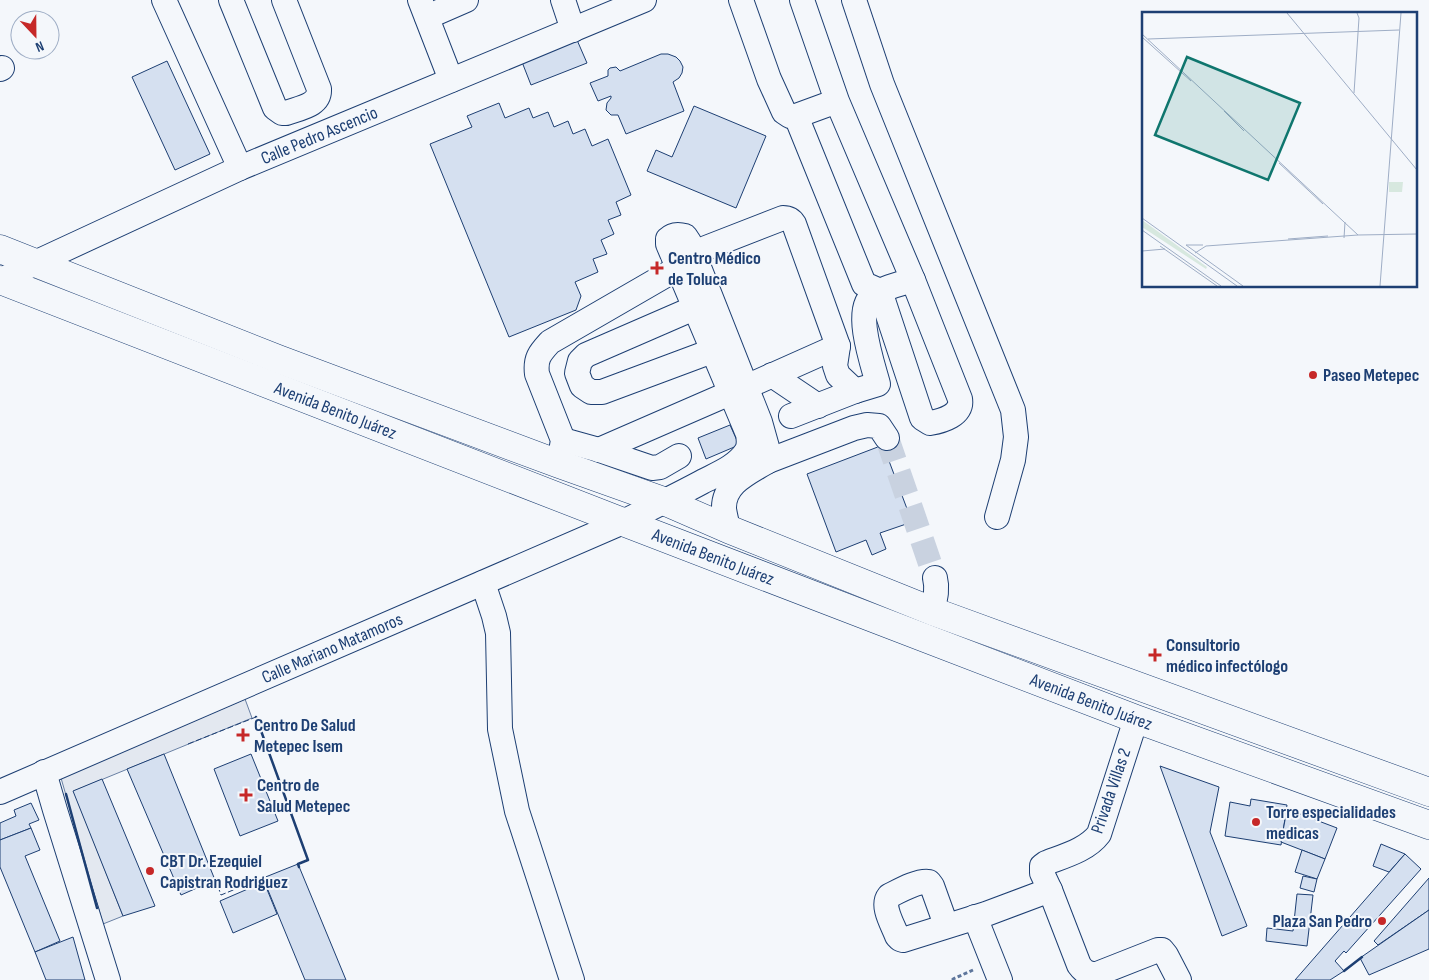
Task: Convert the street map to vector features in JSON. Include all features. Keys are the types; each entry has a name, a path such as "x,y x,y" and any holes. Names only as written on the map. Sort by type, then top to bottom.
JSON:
{"main road":[{"name":"Avenida Benito Juárez","path":"0,249 278,358 561,452 728,529 932,611 1429,792"},
{"name":"Avenida Benito Juárez","path":"0,281 1136,719 1429,826"}],"street":[{"path":"164,0 240,168"},
{"path":"231,0 275,108 282,113 312,104 317,100 319,94 319,89 284,0"},
{"path":"451,80 424,8 466,0"},
{"path":"563,0 573,30"},
{"name":"Calle Pedro Ascencio","path":"0,281 240,168 644,0"},
{"path":"741,0 769,78 784,112 790,116 796,116 837,101"},
{"path":"796,116 864,284 880,292 922,418 930,423 956,414 961,405 913,280 837,101 802,0"},
{"path":"854,0 882,84 1013,410 1016,436 1013,460 997,517"},
{"path":"301,108 314,138"},
{"path":"838,346 599,450 561,452 537,374 536,362 540,353 550,342 685,260 783,218 788,218 794,224 838,346 836,366 838,375 855,391"},
{"path":"685,260 738,390 764,436 768,461"},
{"path":"854,428 875,402 878,384 865,331 864,315 869,299 880,292 913,280"},
{"path":"703,304 586,355 580,361 578,367 579,379 582,386 591,392 602,392 721,347"},
{"path":"772,375 818,406"},
{"path":"791,416 878,384"},
{"name":"Calle Mariano Matamoros","path":"0,792 666,502 729,467 748,450 748,434 738,390"},
{"path":"728,529 724,508 728,490 734,483 768,461 854,428 867,425 879,426 887,438"},
{"path":"599,450 652,468 660,467 679,456"},
{"path":"932,611 937,585 935,578"},
{"path":"483,583 498,633 500,729 517,811 572,980"},
{"name":"Privada Villas 2","path":"1136,719 1099,834 1086,847 1042,866 1042,873 1079,965 1084,971 1089,974 1120,973 1153,952 1162,950 1179,980"},
{"path":"44,772 108,980"},
{"path":"946,925 975,917 1050,890"},
{"path":"975,917 1000,980"}],"path":[{"path":"954,980 974,969 976,974"}],"shaded area":[{"path":"245,699 252,718 74,791 123,916 103,924 61,778"}],"building":[{"path":"577,40 587,63 531,85 522,62"},
{"path":"661,54 676,57 683,67 679,78 673,82 684,111 626,134 618,115 611,115 606,110 611,96 598,101 590,83 608,76 610,68 616,67 620,71"},
{"path":"167,61 210,154 175,170 132,77"},
{"path":"499,103 505,118 529,108 533,118 548,112 554,127 568,121 573,134 585,129 592,146 608,139 631,195 616,202 621,215 608,220 614,234 601,240 607,254 593,259 598,272 575,282 581,296 576,310 509,337 430,144 472,127 467,116"},
{"path":"694,106 766,136 736,208 647,171 656,150 672,157"},
{"path":"730,425 739,445 706,459 698,438"},
{"path":"883,445 912,522 880,533 886,549 872,555 866,540 836,552 807,474"},
{"path":"164,754 215,880 181,895 127,769"},
{"name":"Centro de Salud Metepec","path":"251,754 278,821 240,836 214,769"},
{"path":"1160,766 1219,787 1210,832 1247,926 1222,936"},
{"path":"102,779 155,906 123,916 73,791"},
{"name":"Torre especialidades medicas","path":"1251,799 1287,805 1281,845 1225,836 1230,802 1250,806"},
{"path":"31,803 39,820 29,824 31,828 0,840 0,823 16,816 14,810"},
{"path":"1287,809 1337,828 1325,859 1281,842"},
{"path":"31,828 40,850 25,856 60,941 35,952 0,867 0,840"},
{"path":"1381,844 1405,854 1389,872 1373,866"},
{"path":"1302,850 1325,859 1317,879 1295,872"},
{"path":"1405,854 1421,869 1346,953 1344,951 1335,961 1344,971 1330,980 1295,980"},
{"path":"298,864 346,980 305,980 263,878"},
{"path":"1303,876 1317,879 1314,892 1300,888"},
{"path":"1429,878 1429,910 1378,945 1374,941"},
{"path":"264,882 277,914 233,933 220,901"},
{"path":"1297,894 1313,895 1307,946 1266,941 1267,928 1293,931"},
{"path":"1429,910 1429,949 1369,975 1360,958"},
{"path":"73,937 85,980 46,980 35,952"}],"tunnel":[{"path":"887,438 935,578"}],"fence":[{"path":"188,744 256,717"},
{"path":"215,878 221,895 265,877"}],"wall":[{"path":"256,717 308,860 298,864 299,867"},
{"path":"66,794 97,908"},
{"path":"1344,971 1362,957"}],"place":[{"name":"Centro Médico de Toluca","path":"657,268"},
{"name":"Paseo Metepec","path":"1313,375"},
{"name":"Consultorio médico infectólogo","path":"1155,655"},
{"name":"Centro De Salud Metepec Isem","path":"243,735"},
{"name":"Centro de Salud Metepec","path":"246,795"},
{"name":"Torre especialidades medicas","path":"1256,822"},
{"name":"CBT Dr. Ezequiel Capistran Rodriguez","path":"150,871"},
{"name":"Plaza San Pedro","path":"1382,921"}]}
